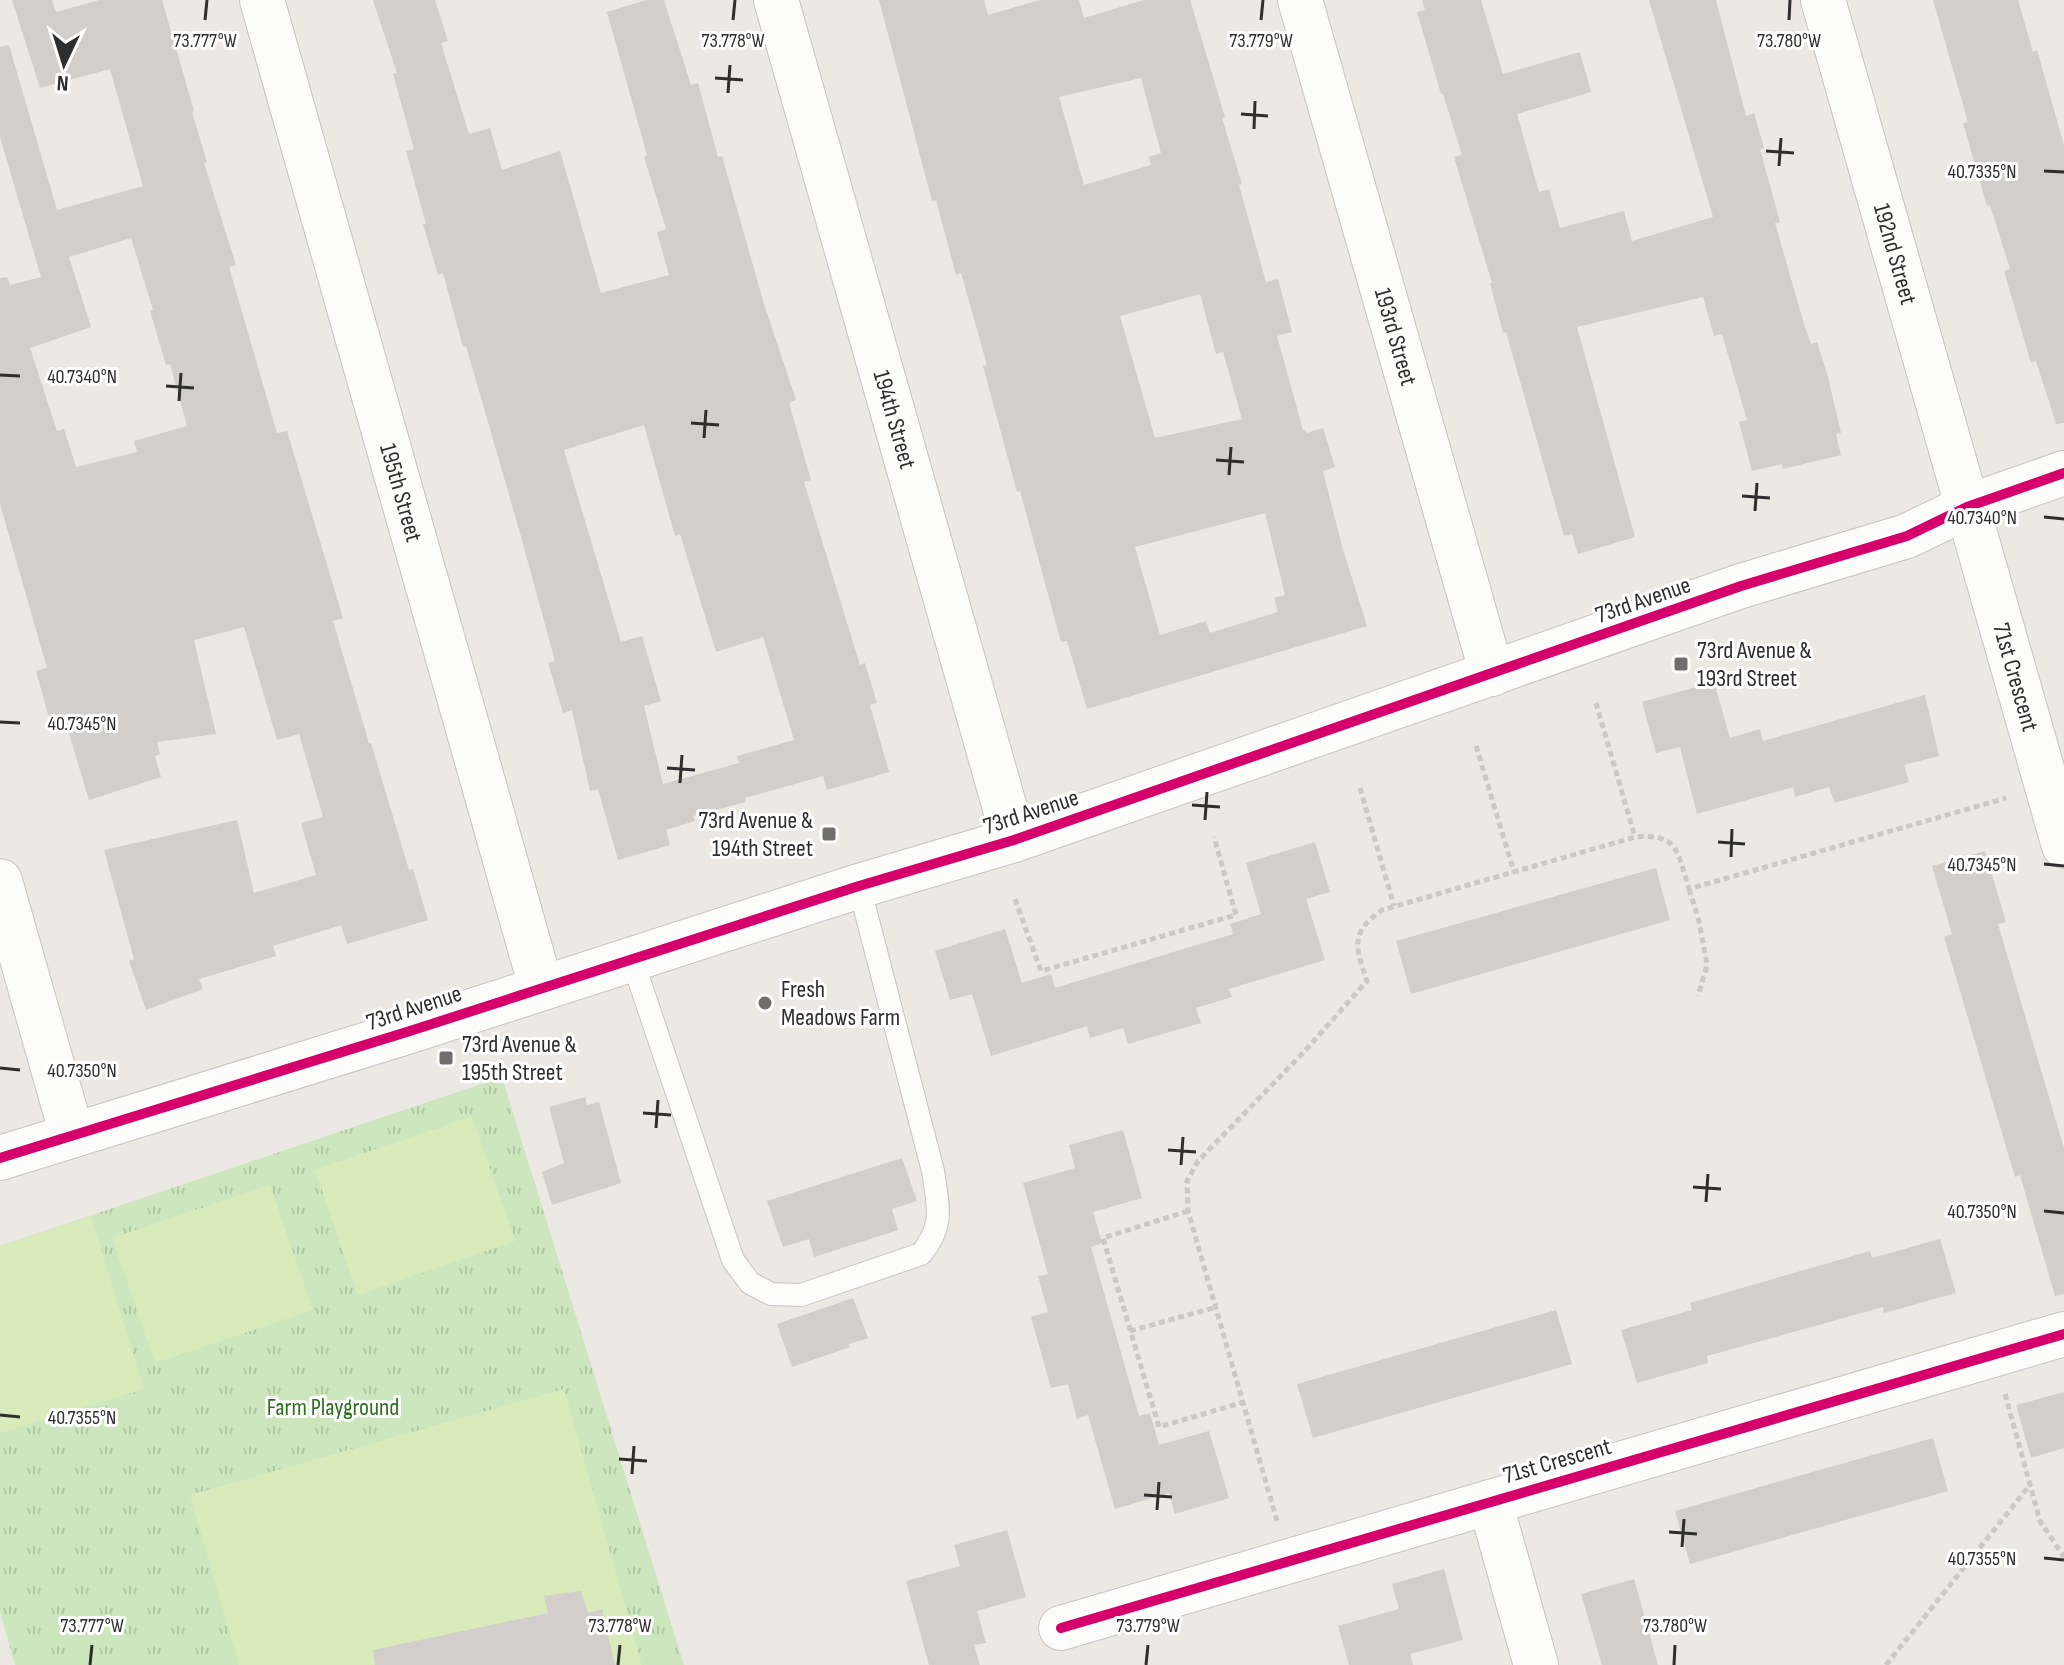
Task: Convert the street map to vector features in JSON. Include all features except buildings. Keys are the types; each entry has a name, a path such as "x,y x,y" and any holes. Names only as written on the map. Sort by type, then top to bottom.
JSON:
{"street":[{"name":"195th Street","path":"262,0 541,987"},
{"name":"194th Street","path":"776,0 1014,840"},
{"name":"193rd Street","path":"1300,0 1492,674"},
{"name":"192nd Street","path":"1823,0 1967,507"},
{"name":"73rd Avenue","path":"0,1158 410,1031 859,886 1014,840 1741,586 1907,536 1967,507 2064,473"},
{"name":"71st Crescent","path":"1967,507 2064,846"},
{"path":"0,881 72,1135"},
{"name":"71st Crescent","path":"1061,1628 2064,1334"},
{"name":"71st Crescent","path":"1490,1502 1536,1665"}],"lane":[{"path":"632,959 733,1260 750,1283 771,1294 801,1295 921,1254 934,1239 940,1214 933,1171 859,886"}],"path":[{"path":"1596,703 1635,837"},
{"path":"1476,746 1514,872"},
{"path":"1360,788 1394,906"},
{"path":"1689,889 2015,796"},
{"path":"1279,1528 1188,1211 1187,1181 1198,1161 1303,1053 1367,981 1356,945 1358,932 1382,910 1394,906 1635,837 1655,835 1670,842 1677,853 1699,921 1707,965 1698,996"},
{"path":"1015,899 1041,971 1236,915 1214,837"},
{"path":"1188,1211 1103,1238 1130,1331 1159,1427 1244,1402"},
{"path":"1130,1331 1217,1307"},
{"path":"2003,1385 2040,1521 2064,1557"},
{"path":"1886,1665 2030,1485"}],"green space":[{"name":"Farm Playground","path":"502,1077 684,1665 15,1665 0,1612 0,1246"},
{"path":"472,1116 515,1241 358,1295 315,1170"},
{"path":"270,1185 313,1310 155,1363 112,1238"},
{"path":"91,1216 144,1389 0,1433 0,1246"},
{"path":"564,1389 642,1665 239,1665 190,1495"}],"cycle path":[{"path":"0,1158 410,1031 859,886 1014,840 1741,586 1907,536 1967,507 2064,473"},
{"path":"1061,1628 2064,1334"}],"place":[{"name":"73rd Avenue & 193rd Street","path":"1681,664"},
{"name":"73rd Avenue & 194th Street","path":"829,834"},
{"name":"Fresh Meadows Farm","path":"765,1003"},
{"name":"73rd Avenue & 195th Street","path":"446,1058"}]}
